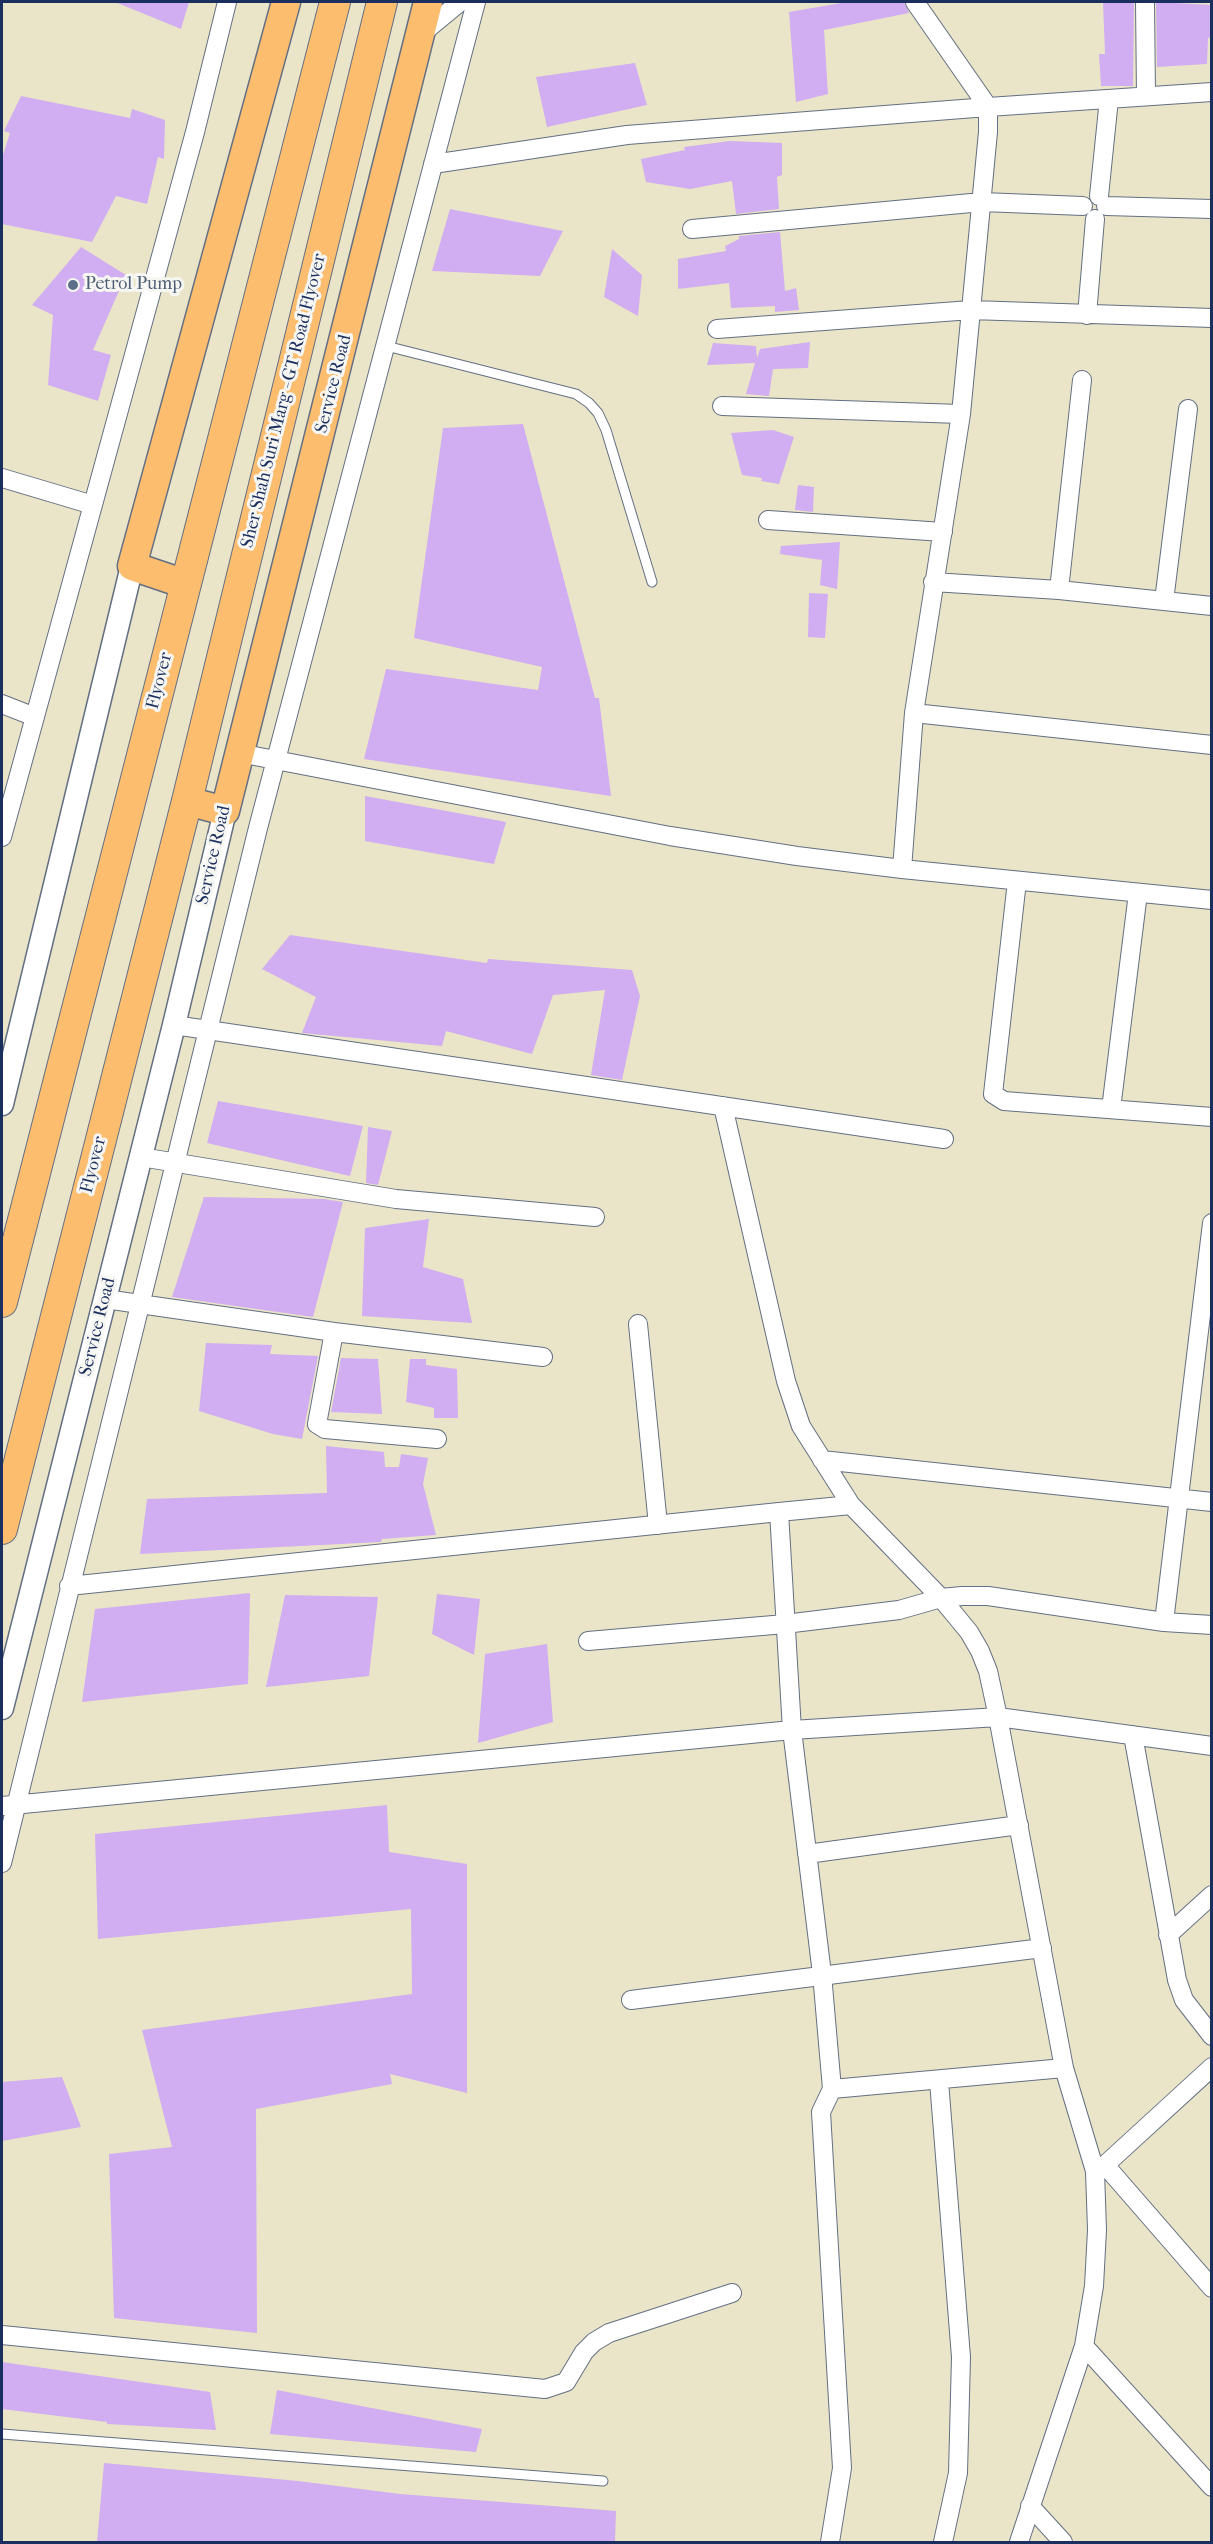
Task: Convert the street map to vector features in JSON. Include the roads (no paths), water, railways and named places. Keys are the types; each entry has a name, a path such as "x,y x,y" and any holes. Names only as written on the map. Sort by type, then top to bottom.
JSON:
{"highway":[{"path":"185,584 335,2"},
{"name":"Sher Shah Suri Marg - GT Road Flyover","path":"187,801 382,2"},
{"name":"Flyover","path":"2,1302 185,584"},
{"name":"Flyover","path":"2,1529 187,801"}],"main road":[{"path":"185,584 132,566 286,2"},
{"name":"Service Road","path":"225,811 428,2"},
{"path":"187,801 225,811"}],"street":[{"path":"2,837 195,132 227,2"},
{"path":"420,35 460,2"},
{"path":"2,1863 9,1806 69,1586 206,1031 476,2"},
{"path":"902,869 914,713 961,414 982,202 988,107 915,2"},
{"path":"1145,2 1146,96"},
{"path":"433,164 627,135 1212,92"},
{"path":"1087,315 1096,206 1109,99"},
{"path":"692,229 982,202 1212,209"},
{"path":"717,329 971,310 1212,318"},
{"path":"1059,590 1082,380"},
{"path":"722,406 961,414"},
{"path":"1164,602 1188,409"},
{"path":"2,478 93,505"},
{"path":"768,520 943,532"},
{"path":"2,1104 8,1053 132,566"},
{"path":"933,582 1059,590 1212,606"},
{"path":"2,704 35,717"},
{"path":"914,713 1212,745"},
{"path":"239,753 276,758 670,836 902,869 1212,900"},
{"name":"Service Road","path":"2,1708 174,1025 225,811"},
{"path":"1017,881 993,1094 1004,1101 1212,1117"},
{"path":"1111,1109 1138,893"},
{"path":"174,1025 944,1139"},
{"path":"723,1107 786,1381 801,1426 851,1505 941,1598 969,1632 988,1671 1064,2068 1100,2168 1094,2286 1084,2346 1019,2542"},
{"path":"141,1157 396,1199 595,1217"},
{"path":"1164,1622 1212,1223"},
{"path":"105,1299 334,1332 543,1357"},
{"path":"638,1324 658,1525"},
{"path":"334,1332 317,1424 325,1430 437,1439"},
{"path":"822,1460 1212,1502"},
{"path":"69,1586 851,1505"},
{"path":"779,1512 792,1730 822,1974 832,2089 821,2112 842,2468 830,2542"},
{"path":"588,1641 785,1624 899,1610 941,1598 988,1596 1164,1622 1212,1625"},
{"path":"9,1806 792,1730 998,1717 1212,1746"},
{"path":"1133,1736 1168,1935 1184,2000 1212,2036"},
{"path":"807,1854 1019,1826"},
{"path":"1168,1935 1212,1895"},
{"path":"631,2000 822,1974 1042,1948"},
{"path":"1100,2168 1212,2067"},
{"path":"832,2089 1064,2068"},
{"path":"939,2081 961,2357 958,2473 943,2542"},
{"path":"1100,2168 1205,2268 1212,2288"},
{"path":"2,2335 545,2389 566,2382 584,2352 594,2342 609,2333 732,2293"},
{"path":"1084,2346 1212,2487"},
{"path":"1030,2506 1064,2542"}],"lane":[{"path":"386,346 576,394 589,403 606,430 652,582"},
{"path":"2,2434 603,2481"}],"place":[{"name":"Petrol Pump","path":"73,285"}]}
